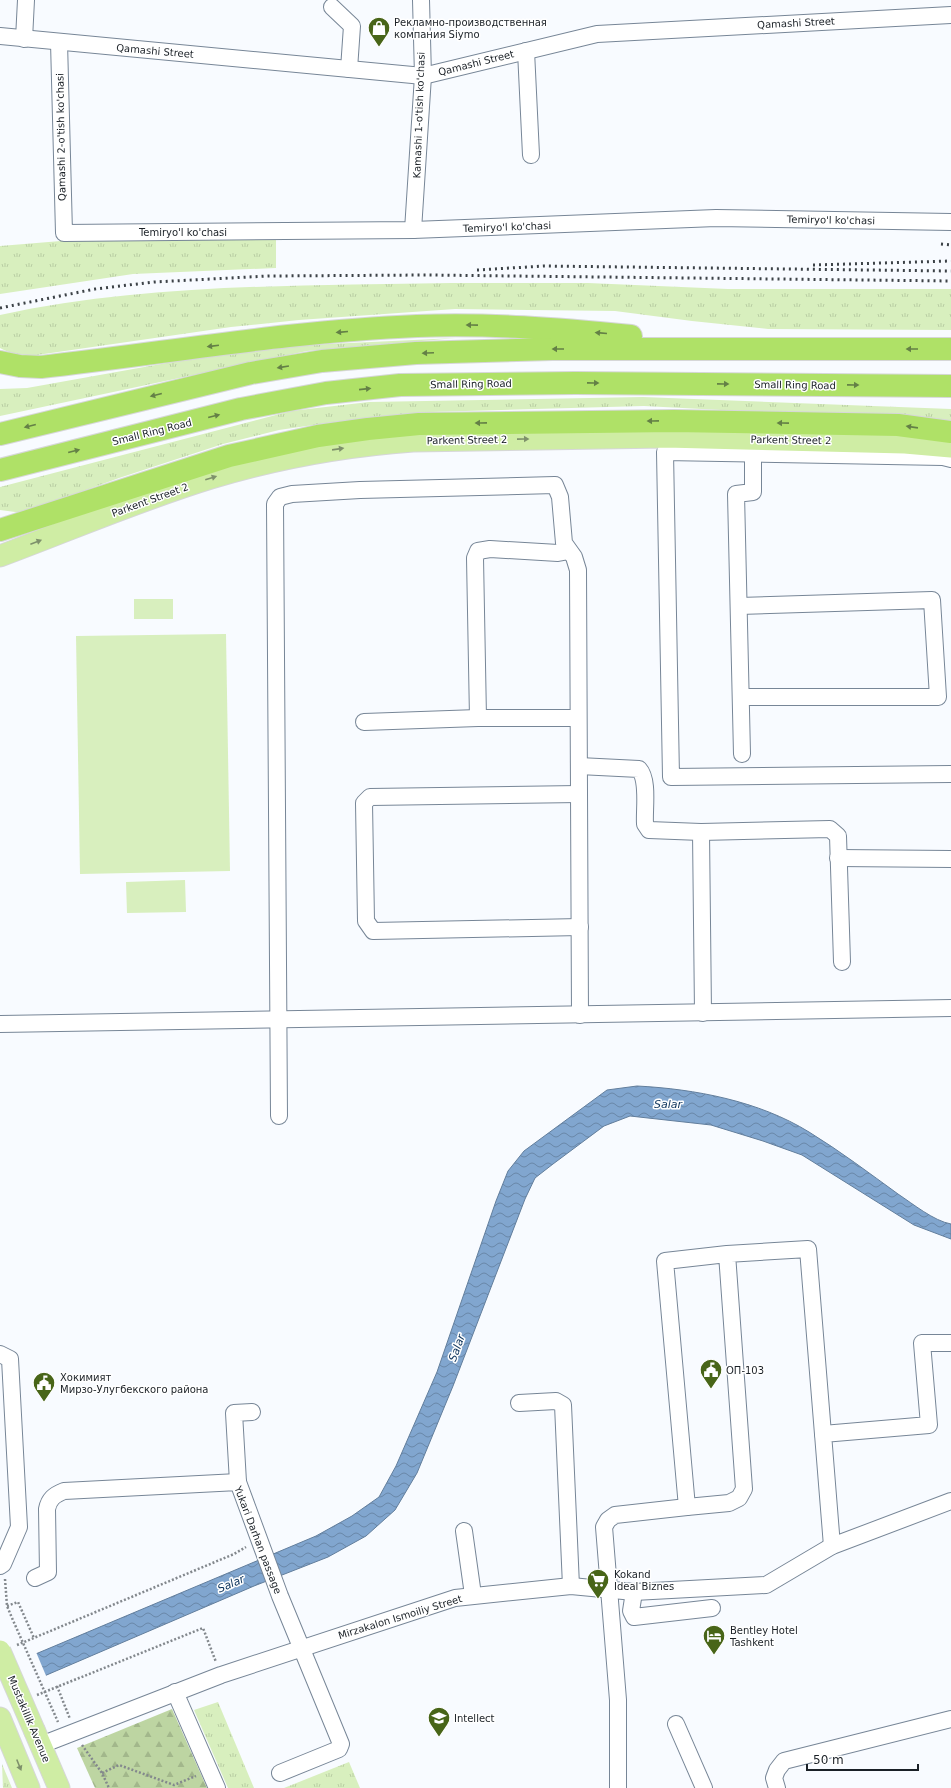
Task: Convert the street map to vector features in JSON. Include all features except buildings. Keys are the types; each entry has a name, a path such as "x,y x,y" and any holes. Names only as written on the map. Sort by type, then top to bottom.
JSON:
{"highway":[{"path":"0,362 20,366 41,367 289,336 416,326 456,325 535,327 766,348"},
{"path":"0,434 251,373 322,361 416,353 552,349 951,349"},
{"name":"Small Ring Road","path":"5,469 241,409 326,393 400,385 575,382 951,386"},
{"path":"0,530 228,456 318,436 368,428 419,424 674,421 753,430 898,425 951,432"}],"main road":[{"name":"Parkent Street 2","path":"0,556 174,490 212,478 291,458 372,444 413,441 666,437 753,430 951,447"},
{"name":"Mustakillik Avenue","path":"0,1651 58,1788"},
{"path":"0,1718 29,1788"}],"street":[{"path":"24,39 26,0"},
{"name":"Kamashi 1-o'tish ko'chasi","path":"413,230 423,76 421,0"},
{"path":"332,7 352,26 350,69"},
{"name":"Qamashi Street","path":"0,36 423,76 597,34 951,15"},
{"name":"Qamashi 2-o'tish ko'chasi","path":"59,42 64,233"},
{"path":"526,51 531,155"},
{"name":"Temiryo'l ko'chasi","path":"64,233 413,230 716,218 951,222"},
{"path":"742,754 736,494 754,492 753,430"},
{"path":"951,459 943,457 665,452 671,777 951,774"},
{"path":"278,1116 275,504 280,497 292,494 360,490 555,485 560,497 564,543 574,557 578,570 580,1015"},
{"path":"478,718 475,558 478,551 490,549 558,553 569,550"},
{"path":"739,606 932,600 938,697 741,697"},
{"path":"364,722 478,718 578,718"},
{"path":"579,766 639,769 643,774 645,781 645,824 649,830 701,832 830,829 838,836 842,962"},
{"path":"579,794 370,797 364,803 366,921 373,931 580,927"},
{"path":"701,832 703,1013"},
{"path":"838,858 951,859"},
{"path":"0,1024 951,1008"},
{"path":"688,1507 665,1261 728,1254 808,1249 832,1546"},
{"path":"618,1788 618,1700 604,1527 608,1520 615,1515 729,1503 739,1498 744,1489 728,1254"},
{"path":"822,1434 929,1425 922,1343 951,1343"},
{"path":"0,1354 10,1359 19,1527 3,1564 0,1566"},
{"path":"518,1403 556,1401 563,1405 571,1586"},
{"path":"238,1482 234,1413 252,1412"},
{"name":"Yukari Darhan passage","path":"35,1578 48,1572 47,1509 48,1502 58,1493 64,1491 238,1482 258,1540 341,1746 339,1749 280,1773"},
{"name":"Mirzakalon Ismoiliy Street","path":"38,1739 221,1675 455,1598 571,1586 634,1592 766,1585 832,1546 951,1501"},
{"path":"464,1531 473,1595"},
{"path":"634,1592 631,1611 634,1617 712,1608"},
{"path":"176,1692 217,1788"},
{"path":"777,1788 774,1778 777,1770 784,1761 951,1719"},
{"path":"676,1724 704,1788"}],"path":[{"path":"30,1639 234,1554 258,1540"},
{"path":"7,1606 18,1602 34,1638"},
{"path":"12,1618 58,1722"},
{"path":"51,1688 203,1628 221,1675"},
{"path":"57,1686 72,1723"},
{"path":"79,1741 102,1773 110,1788"},
{"path":"102,1773 119,1765 173,1787 210,1771"}],"green space":[{"path":"276,238 276,268 133,274 0,294 0,246 73,240"},
{"path":"452,283 588,283 728,289 951,289 951,330 768,329 615,311 455,309 299,320 231,327 37,355 23,355 0,348 0,315 56,305 112,297 225,288"},
{"path":"456,338 307,351 0,416 0,389 27,388 189,359 308,345"},
{"path":"643,397 951,409 951,422 644,406 430,412 334,422 279,430 223,444 119,478 23,513 0,510 0,487 291,411 369,402"},
{"path":"134,599 173,599 173,619 134,619"},
{"path":"226,634 230,871 80,874 76,636"},
{"path":"185,880 186,912 127,913 126,882"},
{"path":"218,1702 254,1788 228,1788 194,1710"},
{"path":"172,1709 207,1788 95,1788 77,1748"},
{"path":"349,1762 360,1788 284,1788"},
{"path":"2,1764 12,1788 3,1788"}],"water":[{"name":"Salar","path":"637,1086 681,1090 726,1098 769,1112 790,1121 832,1147 924,1212 951,1224 951,1239 914,1225 802,1155 763,1141 711,1125 630,1116 604,1126 535,1178 525,1199 453,1386 417,1473 395,1510 366,1536 328,1557 254,1586 0,1695 0,1669 316,1536 352,1516 379,1497 396,1466 437,1372 496,1201 508,1171 524,1151 607,1090"}],"pier":[{"path":"36,1652 47,1678 0,1697 0,1667"}],"railway":[{"path":"941,244 951,245"},
{"path":"813,265 951,261"},
{"path":"477,270 544,266 951,271"},
{"path":"0,308 95,289 154,282 268,276 427,275 951,281"}],"place":[{"name":"Рекламно-производственная компания Siymo","path":"379,48"},
{"name":"ОП-103","path":"711,1390"},
{"name":"Хокимият Мирзо-Улугбекского района","path":"44,1402"},
{"name":"Kokand Ideal Biznes","path":"598,1600"},
{"name":"Bentley Hotel Tashkent","path":"714,1656"},
{"name":"Intellect","path":"439,1738"}]}
